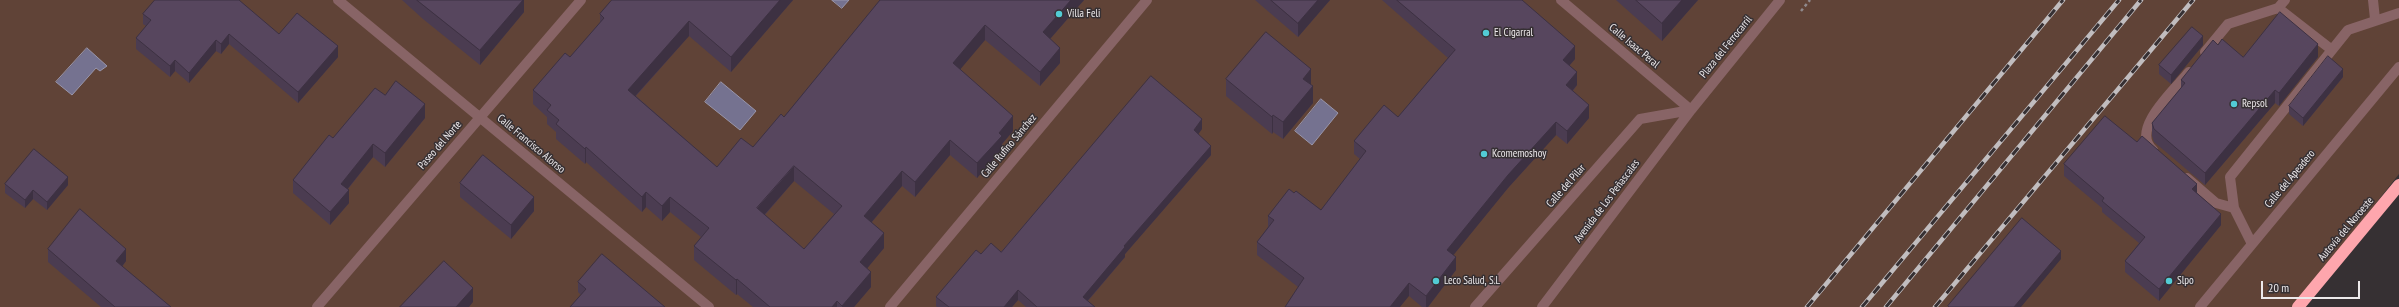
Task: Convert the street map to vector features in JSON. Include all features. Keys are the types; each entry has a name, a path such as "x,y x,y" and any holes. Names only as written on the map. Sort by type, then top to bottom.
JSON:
{"highway":[{"name":"Autovía del Noroeste","path":"2298,307 2399,186"}],"street":[{"name":"Calle Francisco Alonso","path":"338,0 709,307"},
{"name":"Paseo del Norte","path":"316,307 582,0"},
{"name":"Calle Rufino Sánchez","path":"890,307 1147,0"},
{"name":"Calle Isaac Peral","path":"1561,0 1691,110"},
{"name":"Plaza del Ferrocarril","path":"1691,110 1780,0"},
{"path":"2160,155 2148,146 2144,136 2148,122 2228,24 2278,8 2284,0"},
{"path":"2373,0 2375,19"},
{"path":"2278,8 2332,50"},
{"path":"2252,244 2234,208 2230,177 2348,30 2375,19 2399,13"},
{"name":"Calle del Apeadero","path":"2200,307 2399,67"},
{"name":"Calle del Pilar","path":"1476,307 1640,119 1691,110"},
{"name":"Avenida de Los Peñascales","path":"1542,307 1691,110"},
{"path":"2177,170 2216,203 2234,208"}],"shaded area":[{"path":"0,0 2399,0 2399,174 2294,307 0,307"},
{"path":"832,0 849,0 842,8"},
{"path":"87,48 107,66 100,71 96,68 72,95 56,82"},
{"path":"721,82 756,111 740,130 705,102"},
{"path":"1321,99 1338,113 1312,145 1295,131"}],"building":[{"path":"155,0 239,0 279,34 297,13 338,46 298,92 229,34 221,44 216,40 189,73 175,60 170,66 136,38 151,20 143,14"},
{"path":"417,0 523,0 480,50"},
{"path":"612,0 780,0 731,57 689,21 628,90 717,167 741,138 753,147 781,114 784,117 880,0 1071,0 1043,32 1060,48 1040,72 985,25 953,63 1013,116 999,133 1002,136 977,163 950,140 915,182 902,171 864,216 884,233 860,262 871,272 842,306 837,301 832,307 770,307 694,246 709,228 670,197 662,206 646,192 642,197 586,147 585,149 556,124 559,120 547,110 551,105 533,90 565,53 570,57 604,18 600,14","holes":["794,166 842,206 804,249 757,208"]},
{"path":"1271,0 1318,0 1298,23"},
{"path":"1397,0 1522,0 1575,46 1563,60 1577,72 1566,85 1589,105 1567,131 1556,122 1508,175 1447,250 1456,257 1426,296 1409,283 1390,307 1285,307 1304,278 1257,242 1274,220 1268,216 1289,189 1294,193 1296,191 1321,210 1366,151 1354,141 1384,105 1398,117 1455,50"},
{"path":"1636,0 1682,0 1662,23"},
{"path":"2280,12 2318,44 2279,93 2275,90 2205,173 2154,129 2152,123 2185,83 2181,80 2213,40 2218,45 2222,39 2243,57"},
{"path":"2192,27 2203,36 2171,75 2159,65"},
{"path":"1266,32 1311,69 1303,79 1313,86 1283,122 1273,115 1272,117 1226,79"},
{"path":"2328,56 2343,69 2303,118 2289,106"},
{"path":"1151,76 1202,119 1194,130 1211,146 1124,246 1125,247 1083,297 1095,307 1037,307 1018,290 1004,307 949,307 936,297 976,250 981,254 991,243 1001,252"},
{"path":"396,81 425,104 385,153 373,144 341,184 349,190 330,212 293,180 329,135 333,138 375,88 385,95"},
{"path":"2105,116 2137,142 2142,136 2197,184 2192,189 2221,214 2159,289 2125,261 2145,237 2102,201 2104,198 2064,164"},
{"path":"34,149 68,177 47,202 33,190 25,200 5,184"},
{"path":"483,155 534,197 511,225 460,183"},
{"path":"80,209 126,249 116,261 171,307 115,307 48,249"},
{"path":"2022,218 2061,251 2014,307 1949,307 1948,306"},
{"path":"602,254 665,307 570,307 586,289 578,282"},
{"path":"444,261 473,288 456,307 400,307"}],"railway":[{"path":"1807,307 2063,0"},
{"path":"1862,307 2119,0"},
{"path":"1886,307 2141,0"},
{"path":"1935,307 2193,0"}],"place":[{"name":"Villa Feli","path":"1059,14"},
{"name":"El Cigarral","path":"1486,33"},
{"name":"Repsol","path":"2234,104"},
{"name":"Kcomemoshoy","path":"1484,154"},
{"name":"Leco Salud, S.L","path":"1436,281"},
{"name":"Slpo","path":"2169,281"}]}
